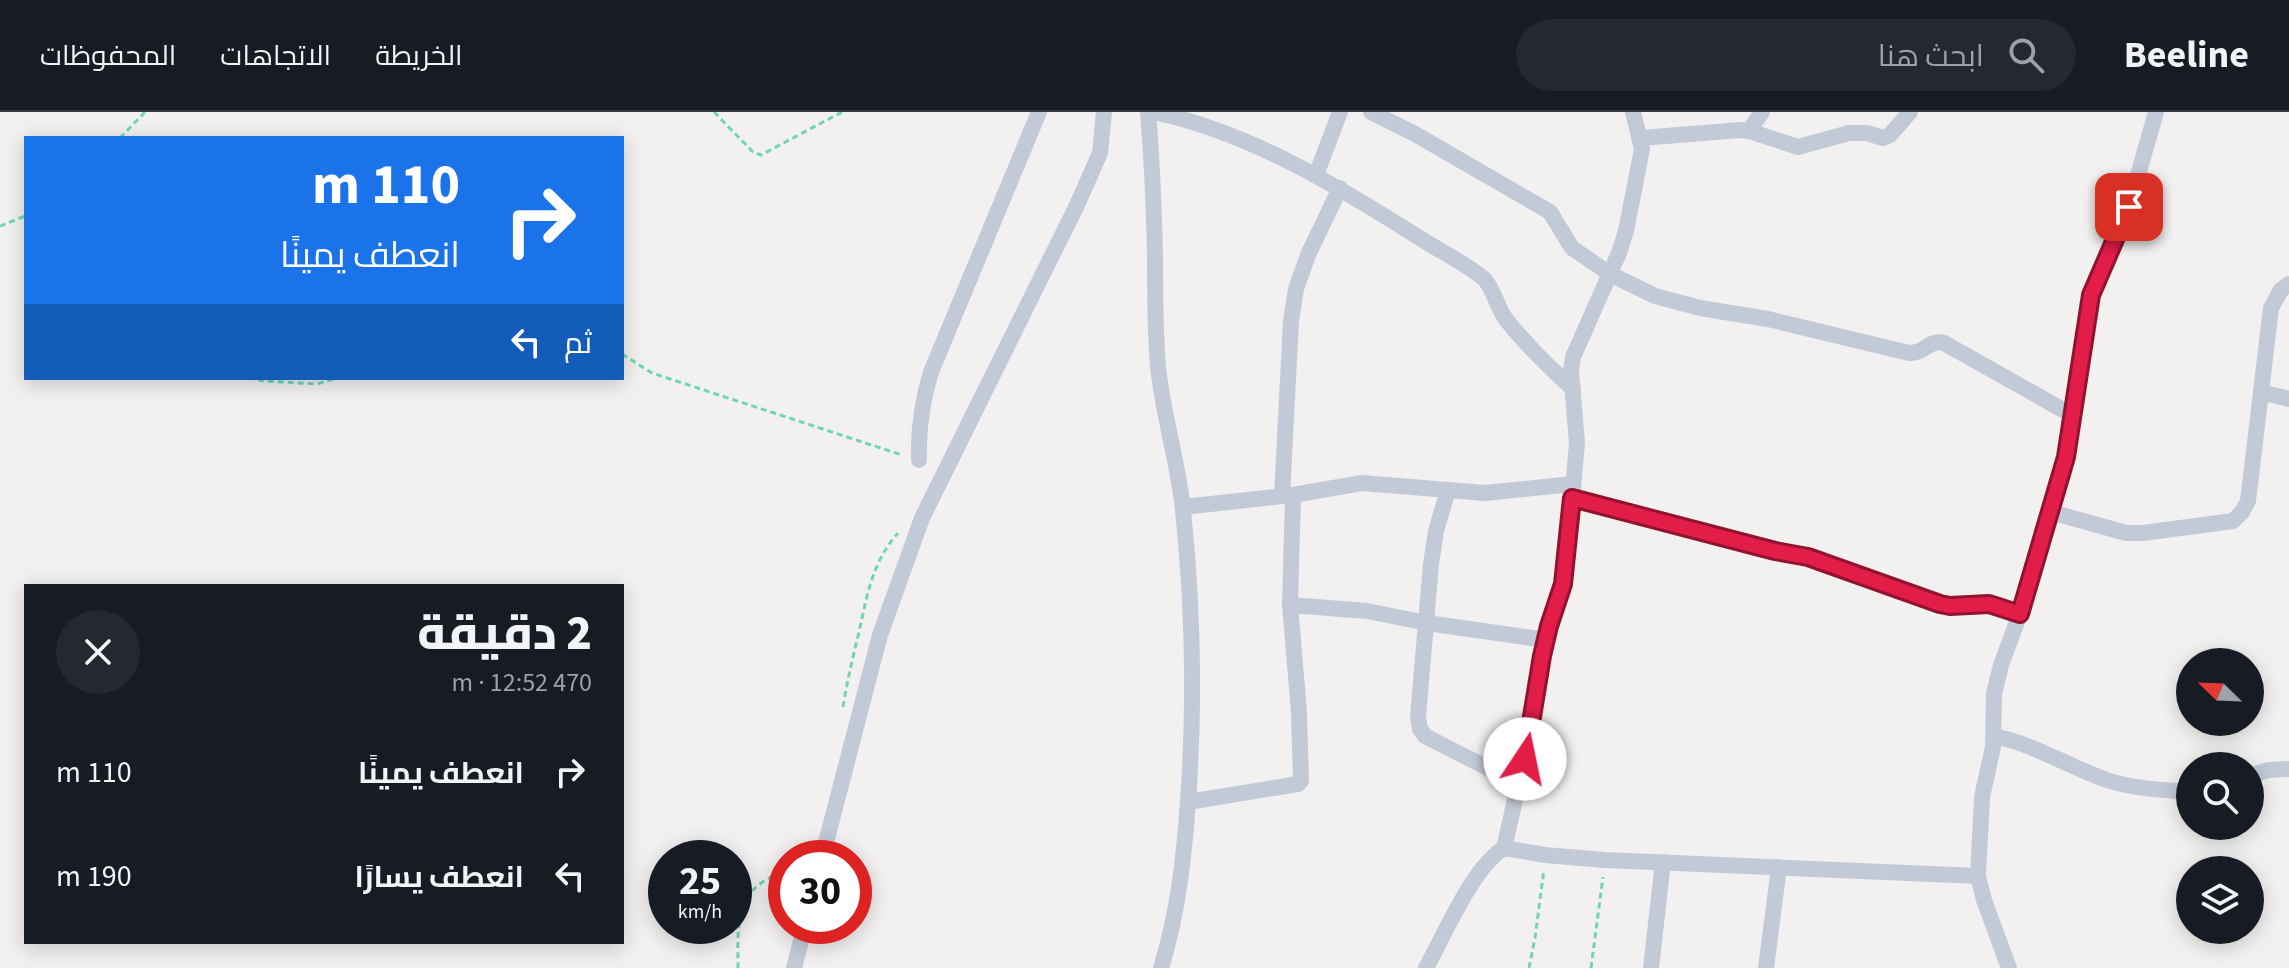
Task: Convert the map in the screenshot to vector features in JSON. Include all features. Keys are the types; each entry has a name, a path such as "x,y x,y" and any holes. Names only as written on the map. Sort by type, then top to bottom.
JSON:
{"street":[{"path":"919,460 918,434 931,372 1039,112"},
{"path":"827,840 880,635 922,518 1095,166 1100,153 1104,112"},
{"path":"1161,968 1179,896 1194,689 1183,507 1159,371 1155,324 1151,112 1215,128 1316,175 1484,279 1506,319 1537,355 1573,389"},
{"path":"1316,175 1340,112"},
{"path":"1371,112 1550,212 1572,248 1610,274 1655,296 1909,353 1934,342 1944,343 2072,415"},
{"path":"1426,968 1482,868 1504,848 1530,734 1546,640 1563,584 1577,443 1573,357 1619,253 1634,199 1642,149 1633,112"},
{"path":"1749,131 1762,112"},
{"path":"1641,138 1740,130 1798,147 1857,132 1887,138 1910,112"},
{"path":"2009,968 1978,876 1982,797 1994,736 1994,694 2066,457 2091,295 2129,207 2156,112"},
{"path":"1188,802 1298,784 1301,781 1290,605 1291,321 1296,289 1308,255 1340,188"},
{"path":"2051,512 2126,533 2233,521 2248,501 2271,308 2281,290 2289,284"},
{"path":"2261,392 2289,399"},
{"path":"1183,507 1288,496 1362,483 1485,493 1573,491 1775,551 1808,557 1940,604 1989,604 2020,614"},
{"path":"1448,490 1436,531 1418,717 1420,729 1425,736 1519,784"},
{"path":"1290,605 1367,611 1546,640"},
{"path":"1994,736 2014,740 2112,781 2176,791"},
{"path":"2264,771 2289,769"},
{"path":"1504,848 1605,860 1978,876"},
{"path":"1651,968 1663,862"},
{"path":"1766,968 1779,867"},
{"path":"794,968 800,944"}],"path":[{"path":"122,136 145,112"},
{"path":"714,112 753,152 761,155 842,112"},
{"path":"0,226 24,217"},
{"path":"624,355 652,373 919,460"},
{"path":"259,380 317,384 330,380"},
{"path":"1529,968 1545,855"},
{"path":"1591,968 1605,860"},
{"path":"738,968 743,906 755,888 768,880"}],"route":[{"path":"1525,759 1542,656 1566,568 1572,498 1808,557 1940,604 1989,604 2020,614 2066,457 2091,295 2129,207"}]}
